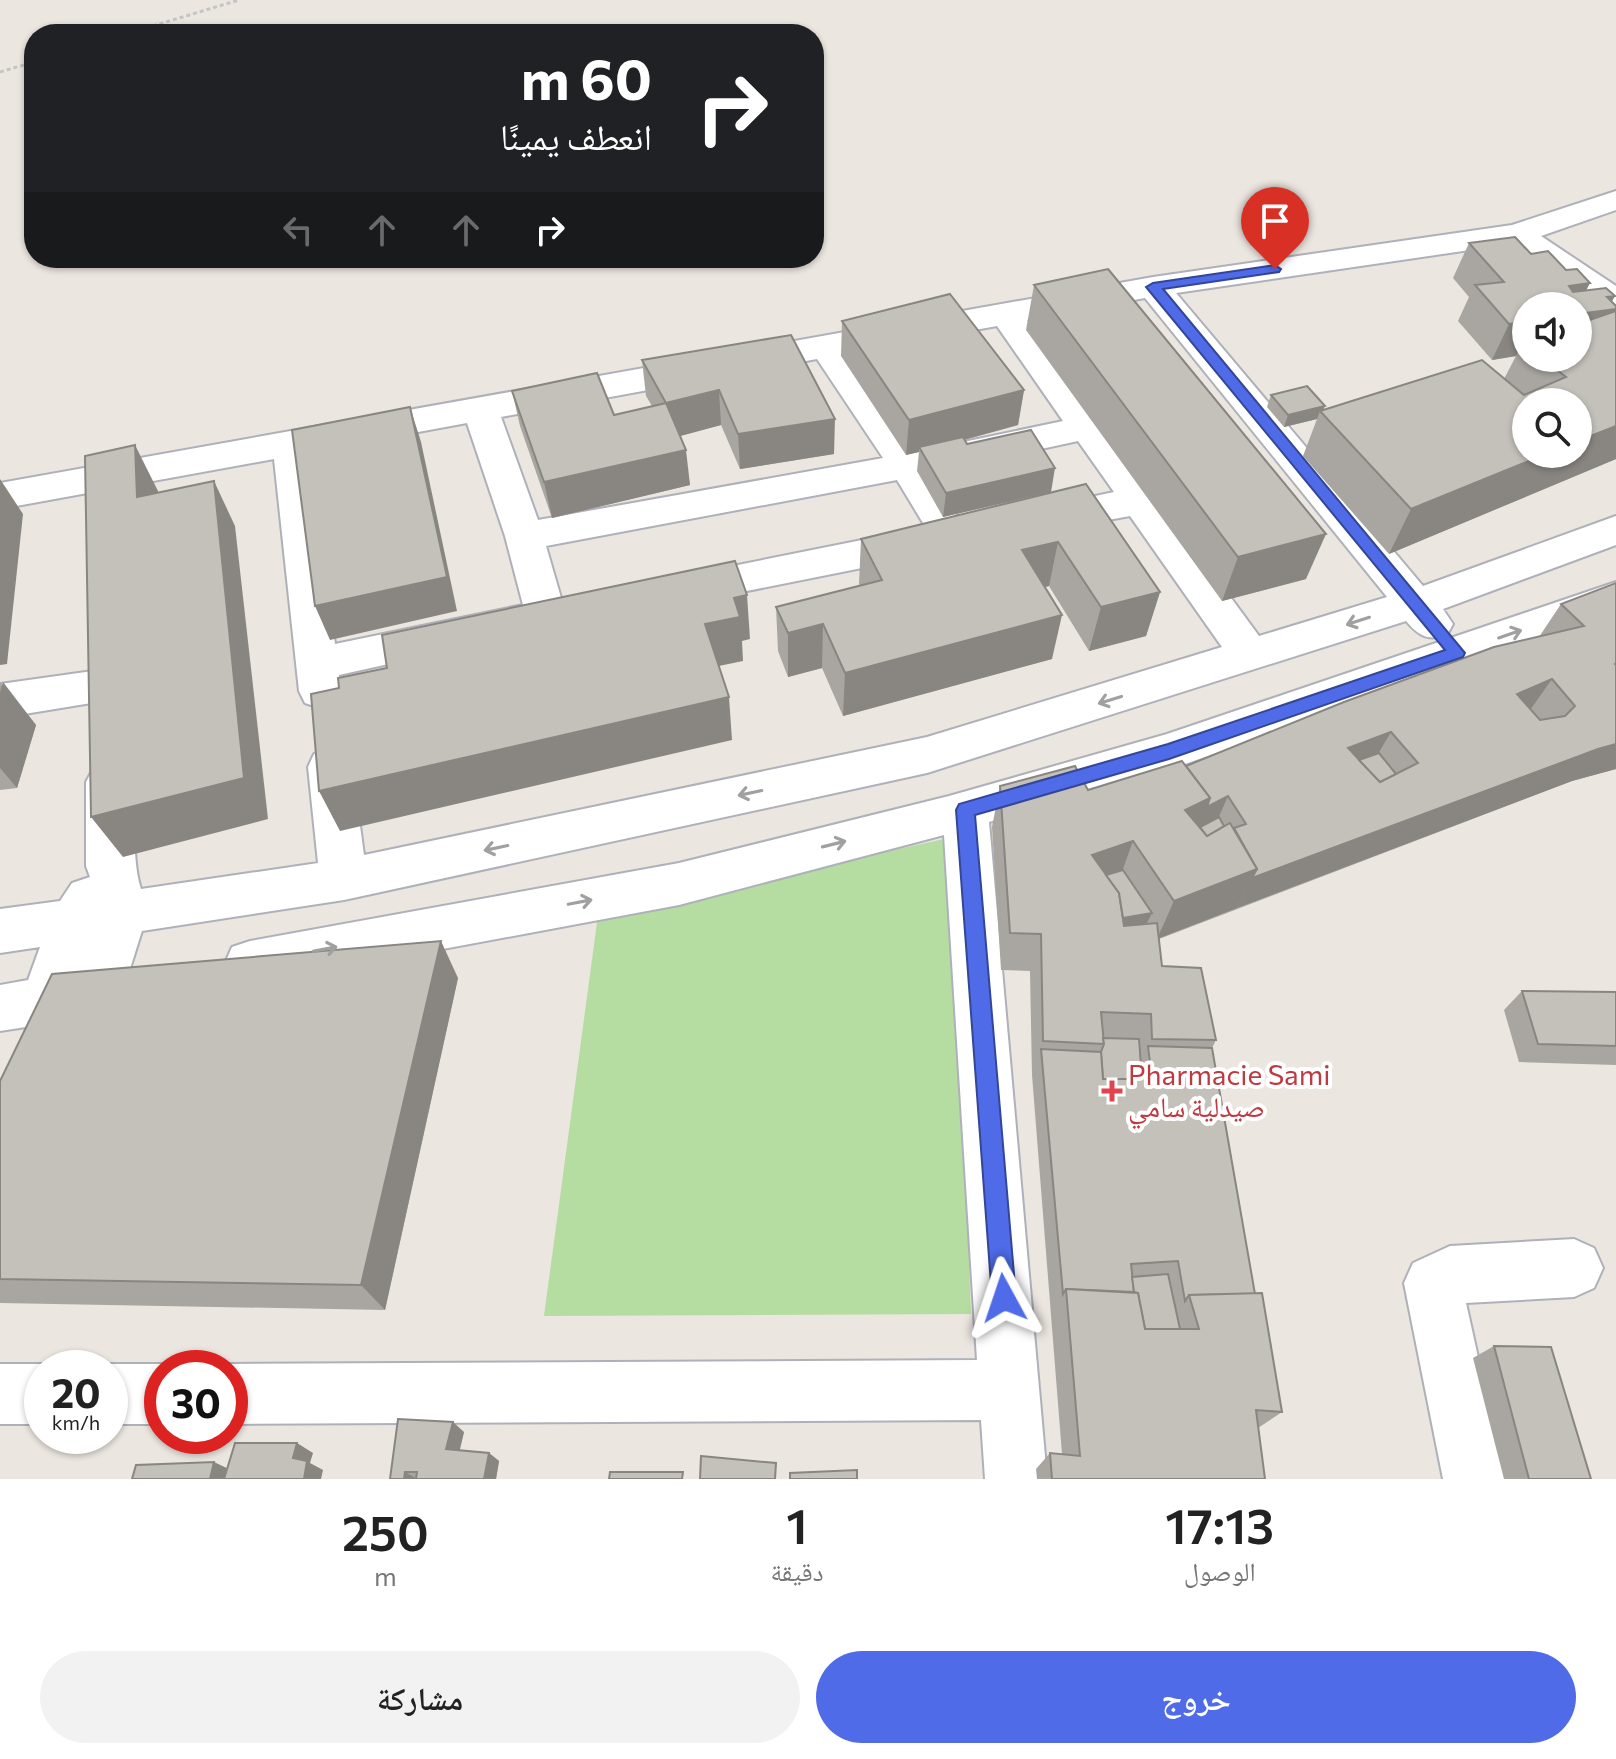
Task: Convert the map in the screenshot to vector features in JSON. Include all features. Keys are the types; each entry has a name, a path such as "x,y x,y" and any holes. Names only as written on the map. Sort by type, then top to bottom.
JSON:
{"street":[{"path":"0,496 102,495 291,443 1153,287 1517,234 1616,200"},
{"path":"1517,234 1616,301"},
{"path":"1153,287 1303,443 1415,603 1457,653"},
{"path":"1005,313 1251,656"},
{"path":"826,347 907,466 982,531"},
{"path":"317,664 562,612 524,536 481,411"},
{"path":"524,536 907,466 1089,427"},
{"path":"291,443 344,880"},
{"path":"639,597 1138,501"},
{"path":"0,931 344,880 927,755 1251,656 1613,534"},
{"path":"204,972 679,884 957,812 1169,751 1616,597"},
{"path":"0,701 107,670 110,866 124,913 119,987 35,1030"},
{"path":"996,734 1017,793"},
{"path":"927,755 957,812 1011,1390 1016,1479"},
{"path":"35,1030 74,920 110,866"},
{"path":"1474,1479 1433,1283 1450,1275 1574,1268"},
{"path":"248,1394 1011,1390"},
{"path":"0,1394 24,1394"}],"path":[{"path":"159,24 239,0"},
{"path":"0,72 24,65"}],"green space":[{"path":"953,837 971,1314 544,1316 598,915"}],"building":[{"path":"1515,237 1531,254 1548,251 1566,270 1577,269 1590,283 1569,286 1573,292 1512,292 1512,324 1509,324 1475,285 1504,282 1469,243"},
{"path":"1108,269 1326,534 1238,557 1034,285"},
{"path":"1606,288 1615,296 1607,297 1616,309 1592,312 1592,292 1573,292"},
{"path":"950,294 1024,390 909,420 842,321"},
{"path":"1616,311 1616,426 1592,435 1592,388 1540,388 1566,377 1560,372 1592,372 1592,319"},
{"path":"791,335 835,419 738,434 719,390 666,403 642,360"},
{"path":"1482,360 1516,388 1512,388 1512,468 1411,509 1320,411"},
{"path":"597,373 614,415 666,403 686,450 544,482 512,391"},
{"path":"1307,386 1325,406 1288,415 1271,395"},
{"path":"410,407 447,577 315,606 292,430"},
{"path":"1031,430 1055,468 946,493 919,447 963,437 967,444"},
{"path":"135,445 137,497 214,481 244,778 91,817 85,456"},
{"path":"1086,484 1160,592 1101,607 1058,542 1022,550 1062,615 845,673 823,624 788,633 776,607 882,580 861,539"},
{"path":"735,561 747,595 734,598 740,617 705,624 729,697 319,791 311,694 339,688 338,678 387,668 382,635"},
{"path":"1616,583 1616,744 1252,878 1257,869 1234,828 1246,824 1228,796 1207,807 1210,798 1186,766 1344,702 1494,647 1584,626 1561,604","holes":["1552,679 1575,706 1565,716 1540,720 1517,694","1391,732 1418,763 1380,782 1348,748"]},
{"path":"1379,753 1396,774 1380,782 1359,760"},
{"path":"1182,761 1210,798 1185,810 1207,836 1230,823 1257,869 1174,901 1133,841 1092,855 1119,893 1124,926 1157,923 1162,966 1201,968 1216,1040 1152,1039 1151,1014 1101,1012 1104,1044 1043,1041 1041,934 1010,933 1000,786 1075,766 1088,790"},
{"path":"1219,817 1224,826 1207,836 1200,827"},
{"path":"1123,870 1152,913 1123,918 1119,893 1106,875"},
{"path":"441,941 361,1285 0,1279 0,1081 52,974"},
{"path":"1522,991 1616,992 1616,1046 1538,1044"},
{"path":"1103,1038 1139,1039 1142,1079 1103,1079"},
{"path":"1148,1046 1212,1048 1255,1294 1189,1295 1185,1301 1178,1261 1131,1264 1134,1292 1066,1289 1063,1294 1041,1049 1101,1052 1103,1079 1152,1079"},
{"path":"1168,1274 1180,1329 1145,1329 1132,1277"},
{"path":"1066,1289 1138,1293 1145,1329 1199,1329 1189,1295 1262,1293 1282,1412 1256,1410 1265,1479 1052,1479 1050,1453 1080,1456"},
{"path":"1494,1346 1551,1347 1591,1479 1529,1479"},
{"path":"398,1419 453,1422 446,1449 489,1453 484,1479 416,1479 417,1472 405,1472 404,1479 390,1479"},
{"path":"248,1443 297,1443 293,1458 307,1461 304,1479 224,1479 232,1454 248,1454"},
{"path":"701,1456 776,1463 775,1479 700,1479"},
{"path":"214,1462 210,1479 132,1479 136,1465"},
{"path":"857,1470 857,1479 790,1479 790,1473"},
{"path":"610,1472 683,1472 682,1479 609,1479"}],"place":[{"name":"Pharmacie Sami صيدلية سامي","path":"1112,1091"}],"route":[{"path":"1004,1298 965,810 1169,751 1457,653 1153,287 1275,269"}]}
